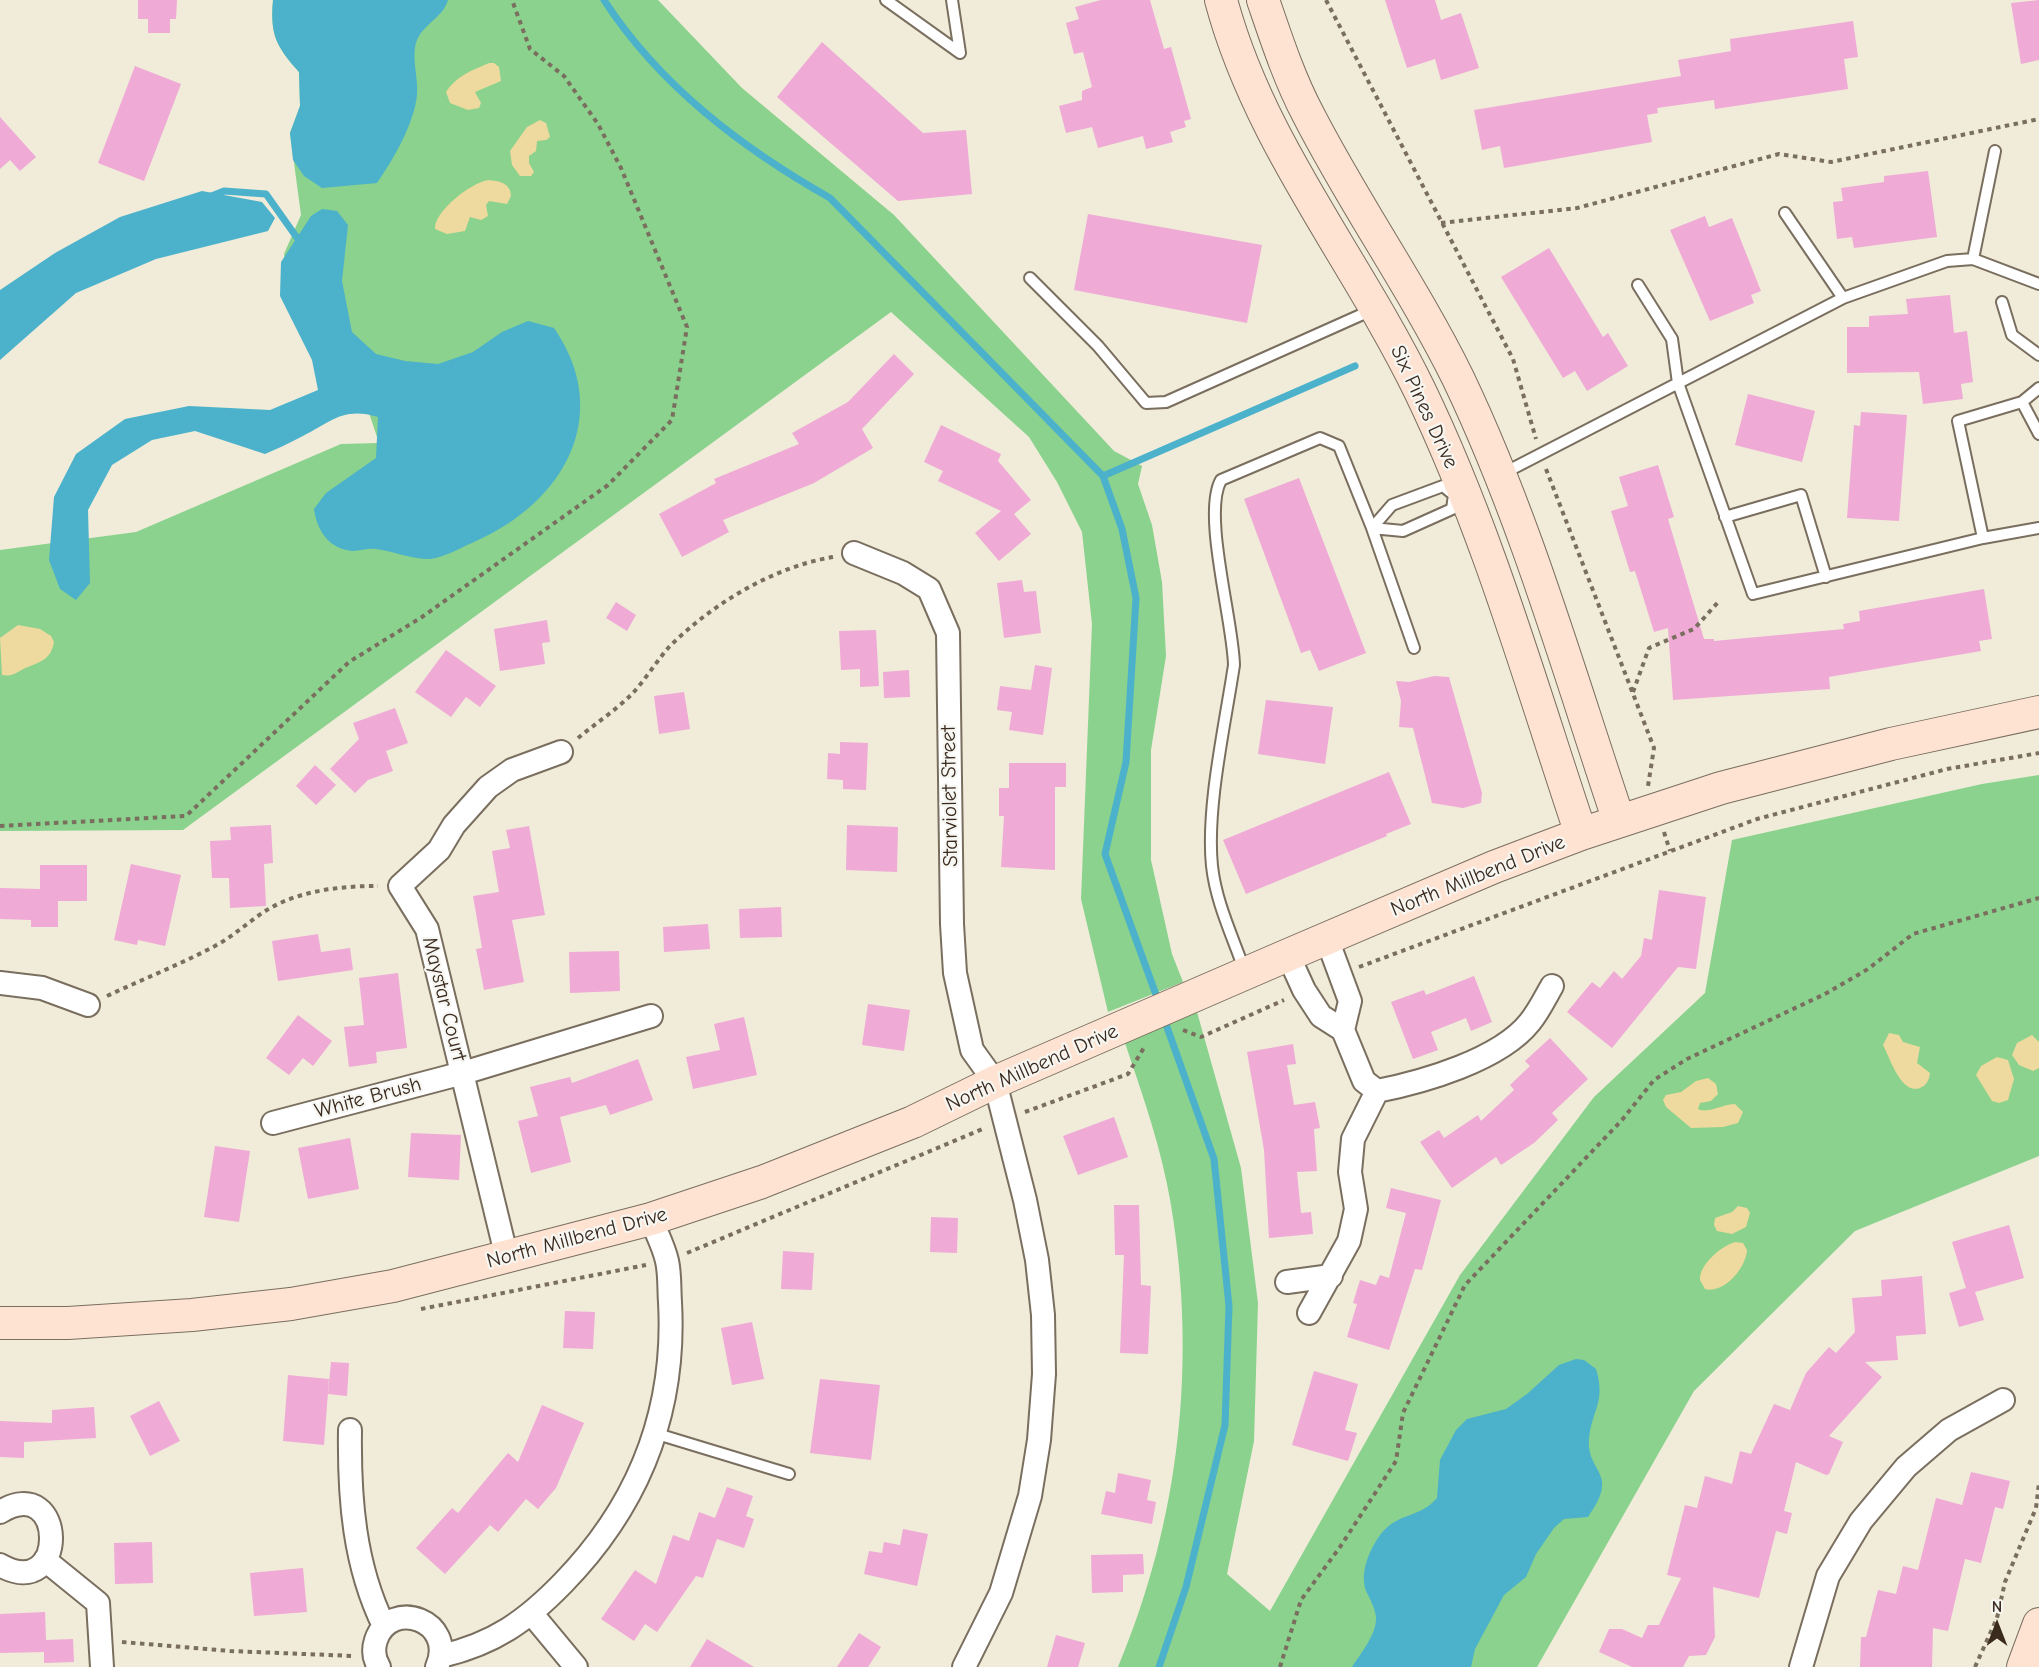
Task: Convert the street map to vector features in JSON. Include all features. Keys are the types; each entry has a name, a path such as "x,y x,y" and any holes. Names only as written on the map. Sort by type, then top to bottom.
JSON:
{"street":[{"name":"Six Pines Drive","path":"1221,0 1269,124 1419,389 1459,494 1481,536 1581,834"},
{"name":"Six Pines Drive","path":"1263,0 1306,112 1457,376 1519,524 1619,821"},
{"path":"1459,494 1499,476"},
{"name":"Starviolet Street","path":"854,553 903,573 929,589 948,633 952,924 955,973 972,1050 995,1082"},
{"name":"North Millbend Drive","path":"0,1323 181,1316 291,1304 393,1286 651,1219 773,1178 913,1122 995,1082 1288,955 1581,834 1721,788 1881,747 2039,712"},
{"path":"400,886 439,850 454,825 488,787 512,770 561,752"},
{"name":"Maystar Court","path":"400,886 426,929 507,1258"},
{"path":"1326,939 1350,1001 1343,1030"},
{"path":"1288,955 1321,1016 1343,1030 1364,1081 1377,1091 1403,1086 1485,1056 1512,1039 1530,1022 1552,986"},
{"path":"0,983 42,988 88,1005"},
{"name":"White Brush","path":"273,1123 463,1073 651,1016"},
{"path":"964,1667 1001,1593 1030,1496 1039,1440 1044,1374 1043,1316 1037,1260 1025,1200 1009,1147 995,1082"},
{"path":"1310,1313 1348,1240 1356,1209 1350,1172 1353,1139 1377,1091"},
{"path":"377,1662 374,1646 384,1626 405,1617 422,1621 436,1633 441,1645 439,1662 471,1650 532,1614 592,1553 620,1514 642,1470 667,1379 671,1330 667,1261 651,1219"},
{"path":"1287,1282 1331,1276"},
{"path":"1801,1667 1828,1576 1862,1521 1906,1467 1949,1430 2003,1400"},
{"path":"350,1430 351,1506 367,1586 384,1626"},
{"path":"0,1512 16,1505 28,1506 44,1515 53,1534 52,1548 45,1560 29,1570 20,1571 0,1565"},
{"path":"45,1560 98,1603 102,1667"},
{"path":"532,1614 576,1667"},
{"path":"2023,1667 2039,1624"}],"lane":[{"path":"886,0 960,53 952,0"},
{"path":"1972,259 1995,151"},
{"path":"1785,213 1843,298"},
{"path":"1499,476 1843,298 1947,261 1972,259 2039,284"},
{"path":"1030,278 1098,346 1146,403 1167,402 1375,309"},
{"path":"1638,285 1672,339 1678,383 1753,594 1983,538 2039,528"},
{"path":"2002,302 2012,335 2039,355"},
{"path":"1983,538 1958,421 2022,402 2039,388"},
{"path":"2022,402 2039,435"},
{"path":"1246,975 1218,900 1212,866 1211,829 1234,665 1216,530 1216,489 1221,480 1320,438 1339,446 1372,528 1414,648"},
{"path":"1443,486 1459,494 1452,509 1403,531 1372,528 1392,505 1443,486"},
{"path":"1725,517 1801,495 1826,577"},
{"path":"654,1433 789,1474"}],"path":[{"path":"0,826 186,816 349,662 422,617 608,485 672,420 687,327 621,168 598,124 564,76 530,49 512,0"},
{"path":"1326,0 1513,359 1541,454 1654,748 1647,783 1670,851"},
{"path":"1441,224 1576,208 1779,154 1831,162 2039,119"},
{"path":"561,752 631,695 669,648 707,613 768,578 817,560 854,553"},
{"path":"1633,693 1648,648 1694,629 1720,600"},
{"path":"88,1005 132,984 165,972 236,935 266,910 284,901 342,886 400,886"},
{"path":"1280,1667 1301,1600 1340,1547 1396,1461 1403,1413 1465,1285 1622,1120 1654,1080 1687,1059 1825,994 1868,969 1913,934 2039,898"},
{"path":"1975,1667 1997,1618 2005,1582 2036,1508 2039,1483"},
{"path":"100,1641 377,1662"}],"green space":[{"path":"273,0 658,0 742,88 894,215 1114,451 1142,466 1138,484 1152,525 1162,582 1166,656 1151,750 1151,860 1172,954 1183,982 1108,1012 1081,899 1092,624 1082,532 1057,482 1029,437 891,312 183,830 0,831 0,550 136,532 341,444 379,443 365,401 291,299 284,254 301,215 290,133 300,106 299,72 276,39 272,12"},
{"path":"2039,775 2039,1156 1855,1231 1694,1391 1537,1667 1118,1667 1139,1611 1156,1555 1169,1498 1178,1440 1182,1381 1179,1264 1171,1205 1157,1144 1125,1043 1197,1012 1241,1168 1258,1303 1254,1441 1227,1574 1270,1611 1460,1275 1594,1097 1705,993 1732,840 1982,784"}],"sand":[{"path":"494,63 499,67 501,81 475,92 481,103 479,108 468,110 450,103 446,92 454,82 470,71"},
{"path":"540,120 546,123 550,137 537,141 536,151 529,156 529,163 534,172 531,176 520,176 512,165 510,151 527,127"},
{"path":"488,180 507,185 511,196 507,204 489,201 486,205 488,216 481,220 470,217 465,231 447,234 435,229 440,214 447,206 472,186"},
{"path":"18,625 40,629 51,636 54,642 53,648 42,661 13,674 2,675 0,638"},
{"path":"1889,1033 1899,1035 1903,1042 1920,1047 1917,1063 1930,1073 1927,1082 1922,1087 1913,1089 1907,1086 1897,1074 1883,1045"},
{"path":"2032,1035 2039,1042 2039,1068 2033,1071 2019,1065 2012,1055 2017,1043"},
{"path":"1997,1057 2008,1060 2014,1079 2008,1100 1999,1103 1992,1101 1976,1075 1981,1066"},
{"path":"1708,1078 1716,1084 1718,1094 1711,1101 1700,1103 1698,1109 1706,1110 1735,1104 1743,1112 1738,1123 1723,1127 1691,1128 1666,1107 1663,1100 1666,1095 1681,1092 1696,1081"},
{"path":"1738,1206 1747,1208 1750,1213 1746,1227 1732,1234 1717,1231 1714,1225 1715,1218 1732,1212"},
{"path":"1735,1242 1743,1243 1747,1250 1738,1272 1719,1288 1705,1289 1700,1280 1703,1268 1718,1252"}],"water":[{"path":"273,0 448,0 443,10 422,31 416,42 417,95 412,118 390,164 377,183 322,188 304,176 293,160 290,133 300,106 299,72 276,39 272,12"},
{"path":"202,191 262,202 275,218 268,231 156,259 76,293 0,360 0,290 55,253 120,217"},
{"path":"322,209 337,211 348,225 342,281 352,332 376,354 405,361 438,364 473,352 502,332 528,321 554,328 571,361 580,392 579,423 570,452 555,479 534,503 507,524 451,553 425,559 376,549 345,550 331,543 318,525 314,509 326,493 376,458 378,417 366,414 345,415 265,454 195,431 152,440 112,465 88,510 90,583 76,600 60,589 49,560 54,497 76,454 125,419 189,406 270,410 318,390 312,360 280,296 281,262 311,216"},
{"path":"1576,1359 1584,1360 1596,1369 1600,1390 1589,1438 1589,1450 1600,1474 1602,1490 1588,1517 1564,1519 1554,1528 1536,1554 1526,1577 1504,1595 1475,1649 1471,1667 1352,1667 1368,1643 1376,1623 1364,1584 1366,1564 1371,1550 1385,1529 1392,1523 1422,1510 1437,1498 1440,1460 1456,1430 1467,1419 1506,1409 1527,1394 1559,1365"}],"building":[{"path":"138,0 177,0 176,19 170,19 170,33 148,33 148,19 138,19"},
{"path":"1101,0 1150,0 1164,49 1171,47 1191,119 1184,121 1186,127 1170,132 1173,142 1146,149 1143,136 1098,148 1092,127 1066,133 1059,106 1082,100 1082,91 1092,87 1083,52 1074,54 1066,23 1079,19 1075,7"},
{"path":"1385,0 1435,0 1441,20 1461,13 1479,68 1441,80 1435,59 1407,68"},
{"path":"2039,0 2039,60 2021,64 2011,3"},
{"path":"1853,21 1858,57 1844,59 1848,89 1715,109 1714,100 1657,108 1658,113 1647,115 1652,142 1504,168 1500,146 1482,150 1474,110 1681,76 1678,60 1731,51 1730,39"},
{"path":"822,42 923,133 966,130 972,194 898,201 777,97"},
{"path":"135,66 181,84 144,181 98,163"},
{"path":"0,117 36,157 20,171 10,160 0,169"},
{"path":"1928,171 1937,237 1854,248 1852,237 1837,239 1833,202 1843,201 1841,188 1884,182 1884,176"},
{"path":"1088,214 1262,245 1247,323 1074,290"},
{"path":"1705,216 1709,227 1732,218 1761,291 1751,295 1754,303 1710,321 1670,230"},
{"path":"1549,248 1603,337 1608,333 1628,366 1587,391 1575,371 1563,378 1501,277"},
{"path":"1950,295 1954,333 1967,331 1973,382 1961,384 1963,399 1923,404 1919,372 1847,373 1847,327 1869,327 1869,316 1908,314 1906,299"},
{"path":"894,354 914,374 862,429 873,448 814,483 723,520 729,532 682,557 659,514 716,483 714,479 799,444 792,433 848,402"},
{"path":"1748,394 1815,411 1802,462 1735,445"},
{"path":"1861,412 1907,415 1899,521 1847,518 1854,425 1860,426"},
{"path":"941,425 1001,454 998,461 1031,500 1014,514 1031,534 999,561 975,533 1001,511 938,481 943,471 924,462"},
{"path":"1658,465 1674,517 1668,519 1704,639 1714,639 1714,641 1844,629 1843,624 1860,621 1859,611 1984,589 1992,639 1979,641 1981,651 1829,677 1830,689 1673,700 1668,628 1654,632 1635,571 1630,572 1611,511 1628,506 1619,477"},
{"path":"1299,478 1366,653 1319,671 1310,650 1301,653 1244,499"},
{"path":"1022,580 1024,592 1036,591 1041,633 1004,638 997,583"},
{"path":"616,602 636,615 627,631 606,618"},
{"path":"547,620 550,642 542,643 545,664 500,671 494,629"},
{"path":"876,630 879,686 860,687 860,669 841,670 839,631"},
{"path":"446,650 496,686 480,707 466,697 451,717 415,692"},
{"path":"1035,665 1052,668 1043,735 1009,730 1012,712 997,710 1000,686 1031,690"},
{"path":"909,670 910,697 884,698 883,672"},
{"path":"1434,676 1449,677 1482,793 1481,803 1463,808 1432,803 1413,728 1399,727 1401,701 1396,681 1409,682"},
{"path":"684,692 690,729 659,734 654,696"},
{"path":"1266,700 1333,707 1325,764 1258,754"},
{"path":"395,708 408,743 386,751 393,771 368,780 355,793 330,769 359,739 353,723"},
{"path":"840,742 868,743 866,790 843,789 843,780 827,779 828,753 840,754"},
{"path":"1009,763 1066,763 1066,787 1055,787 1055,870 1001,867 1004,816 999,816 999,788 1009,788"},
{"path":"315,765 336,785 316,805 296,786"},
{"path":"1389,772 1411,824 1246,894 1223,840"},
{"path":"271,825 273,863 264,864 266,906 230,908 229,878 212,878 210,841 231,840 230,827"},
{"path":"847,825 898,827 897,872 846,870"},
{"path":"529,826 545,915 512,920 524,982 484,990 476,949 482,948 473,896 499,892 492,851 510,848 506,830"},
{"path":"131,864 181,875 165,946 138,940 137,945 114,940"},
{"path":"40,865 87,865 87,901 58,901 58,927 31,927 31,920 0,919 0,888 40,889"},
{"path":"1659,890 1706,897 1696,969 1678,967 1612,1048 1567,1012 1592,982 1600,988 1614,971 1622,979 1641,956 1644,938 1652,940"},
{"path":"781,907 782,937 740,938 739,909"},
{"path":"708,924 710,949 664,952 663,927"},
{"path":"318,934 321,952 350,948 353,970 278,981 272,941"},
{"path":"619,951 620,991 570,993 569,952"},
{"path":"398,973 407,1048 376,1052 377,1063 349,1067 344,1027 364,1025 359,978"},
{"path":"1474,976 1492,1022 1471,1031 1466,1018 1431,1032 1438,1050 1413,1059 1391,1002 1424,990 1426,995"},
{"path":"868,1004 910,1010 904,1051 862,1045"},
{"path":"298,1015 332,1041 313,1066 303,1058 289,1075 266,1058"},
{"path":"744,1017 757,1075 693,1089 686,1057 720,1050 714,1024"},
{"path":"1550,1038 1588,1079 1552,1113 1558,1120 1534,1143 1501,1165 1496,1157 1452,1188 1420,1142 1439,1130 1444,1138 1478,1115 1481,1121 1514,1090 1510,1085 1530,1066 1525,1061"},
{"path":"1293,1044 1296,1064 1287,1065 1294,1105 1315,1102 1320,1128 1314,1129 1317,1171 1297,1172 1301,1213 1311,1212 1313,1234 1269,1238 1264,1150 1247,1052"},
{"path":"638,1059 653,1100 610,1115 606,1105 560,1117 571,1162 531,1173 518,1121 538,1116 530,1087 570,1077 572,1083"},
{"path":"1114,1117 1128,1157 1078,1175 1063,1136"},
{"path":"411,1133 461,1135 459,1180 408,1177"},
{"path":"350,1138 359,1189 308,1199 298,1148"},
{"path":"215,1146 250,1151 239,1222 204,1217"},
{"path":"1391,1188 1441,1200 1422,1270 1415,1269 1389,1350 1347,1337 1357,1304 1353,1303 1360,1280 1376,1285 1380,1275 1389,1278 1406,1213 1386,1208"},
{"path":"1114,1205 1139,1205 1141,1285 1151,1286 1148,1354 1120,1353 1124,1255 1115,1255"},
{"path":"931,1217 958,1218 957,1253 930,1252"},
{"path":"2009,1225 2024,1278 1975,1292 1984,1320 1959,1327 1949,1293 1966,1288 1952,1242"},
{"path":"783,1251 814,1253 812,1290 781,1289"},
{"path":"1922,1276 1926,1334 1896,1336 1898,1360 1865,1362 1882,1377 1829,1436 1843,1442 1829,1474 1826,1475 1796,1462 1784,1511 1792,1513 1787,1534 1776,1531 1759,1598 1713,1587 1715,1637 1706,1655 1689,1656 1683,1667 1632,1667 1599,1652 1609,1629 1622,1629 1642,1638 1648,1625 1659,1625 1681,1578 1667,1575 1685,1505 1697,1508 1705,1476 1732,1484 1740,1451 1751,1454 1774,1404 1790,1410 1806,1373 1829,1347 1836,1353 1855,1332 1852,1298 1882,1296 1881,1280"},
{"path":"565,1311 595,1312 593,1349 563,1348"},
{"path":"752,1322 764,1379 732,1385 721,1328"},
{"path":"331,1362 349,1363 347,1396 328,1394"},
{"path":"1314,1371 1358,1384 1345,1430 1357,1433 1348,1461 1292,1445"},
{"path":"288,1375 329,1379 324,1445 283,1441"},
{"path":"820,1379 880,1385 871,1460 810,1453"},
{"path":"159,1401 180,1441 150,1456 130,1416"},
{"path":"542,1405 584,1423 556,1488 538,1509 526,1499 498,1532 490,1525 445,1574 416,1548 452,1508 458,1513 508,1453 518,1462"},
{"path":"94,1407 96,1438 24,1442 24,1458 0,1457 0,1421 52,1423 52,1410"},
{"path":"1971,1472 2010,1481 2003,1509 1995,1507 1981,1563 1965,1559 1948,1631 1933,1628 1932,1667 1860,1667 1861,1637 1866,1637 1878,1590 1896,1594 1903,1566 1918,1570 1936,1498 1962,1505"},
{"path":"1118,1473 1151,1480 1147,1500 1156,1502 1152,1524 1101,1514 1106,1491 1115,1493"},
{"path":"727,1487 753,1496 746,1516 754,1519 744,1548 717,1539 703,1578 696,1576 657,1632 645,1624 634,1641 601,1619 635,1570 656,1584 673,1535 689,1541 699,1512 715,1518"},
{"path":"903,1529 928,1534 917,1586 864,1574 869,1551 882,1553 884,1542 900,1545"},
{"path":"152,1542 153,1583 115,1584 114,1543"},
{"path":"1143,1554 1144,1574 1123,1575 1123,1592 1092,1593 1091,1555"},
{"path":"303,1568 307,1612 254,1616 250,1573"},
{"path":"45,1612 46,1640 73,1639 74,1662 44,1663 44,1652 0,1653 0,1614"},
{"path":"859,1633 881,1647 868,1667 837,1667"},
{"path":"1056,1635 1085,1643 1078,1667 1047,1667"},
{"path":"707,1639 754,1667 690,1667"}],"waterway":[{"path":"604,0 651,60 705,112 765,158 830,198 1103,476 1122,529 1136,598 1126,762 1105,854 1159,1003"},
{"path":"209,197 224,191 266,194 300,242"},
{"path":"1103,476 1355,366"},
{"path":"1159,1667 1186,1587 1225,1425 1229,1306 1214,1159 1163,1016"}]}
